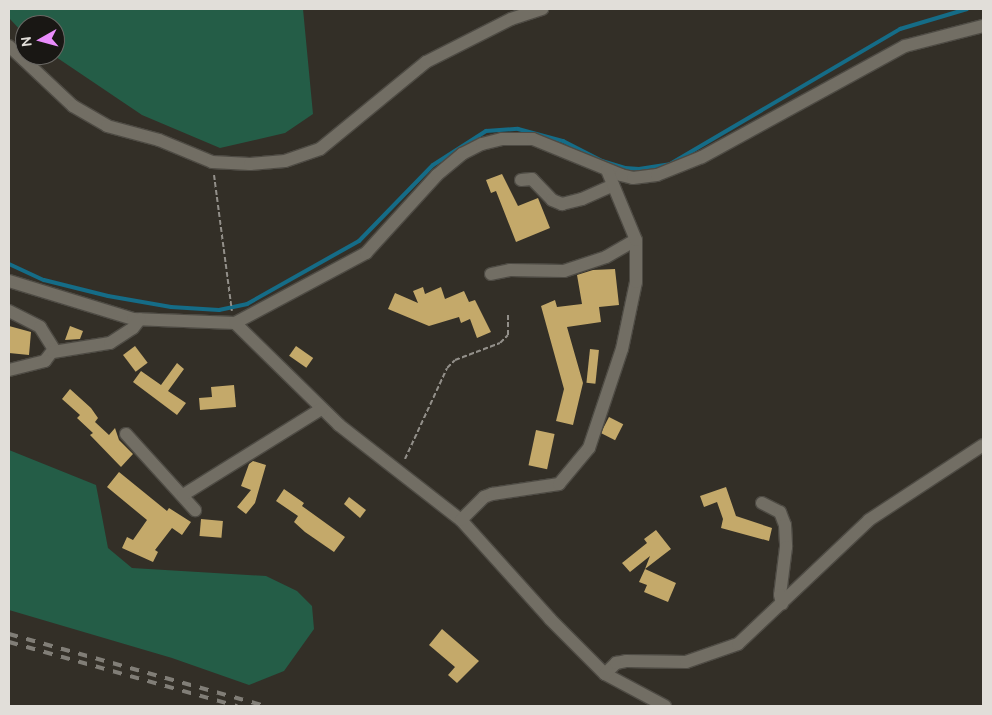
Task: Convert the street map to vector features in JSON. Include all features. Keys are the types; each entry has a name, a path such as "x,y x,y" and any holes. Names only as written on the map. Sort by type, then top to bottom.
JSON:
{"street":[{"path":"9,46 73,106 108,126 159,140 212,162 285,161 320,149 426,62 511,19 542,9"},
{"path":"9,280 81,305 140,319 235,323 366,253 437,175 462,154 482,144 502,139 533,139 607,170 634,178 669,172 905,46 983,26"},
{"path":"461,520 477,503 492,494 559,484 588,448 622,349 636,282 636,240 607,170"},
{"path":"521,180 532,178 552,200 562,204 582,199 613,185"},
{"path":"491,274 510,270 564,271 606,257 636,240"},
{"path":"9,311 40,327 51,341 53,352"},
{"path":"9,370 45,361 53,352 110,343 133,328 140,319"},
{"path":"235,323 321,409 398,473 461,520 550,619 605,674 665,706"},
{"path":"183,495 321,409"},
{"path":"126,434 195,510"},
{"path":"605,674 616,663 626,660 669,664 723,651 738,644 869,520 983,445"},
{"path":"762,503 780,512 785,525 786,547 780,595 782,604"}],"path":[{"path":"212,162 235,323"},
{"path":"398,473 447,368 455,360 500,343 508,335 508,315"}],"green space":[{"path":"9,9 303,9 313,114 285,133 220,148 142,115 65,63 65,15 15,15 15,24 9,18"},
{"path":"9,450 96,485 108,548 132,568 266,576 297,591 312,606 314,629 284,671 249,685 172,658 9,610"}],"building":[{"path":"502,174 518,206 538,198 550,228 516,242 496,191 491,193 486,180"},
{"path":"615,269 619,305 599,307 601,322 567,327 583,383 573,425 556,421 564,389 541,306 555,300 557,307 582,304 577,275 593,270"},
{"path":"423,287 425,294 441,287 445,299 464,291 469,302 475,300 491,332 477,338 470,319 461,323 459,317 429,326 388,309 395,293 418,303 413,291"},
{"path":"9,326 31,332 29,355 9,353"},
{"path":"70,326 83,331 80,339 65,340"},
{"path":"135,346 148,363 136,372 123,355"},
{"path":"296,346 313,358 306,368 289,356"},
{"path":"590,349 599,350 595,384 586,383"},
{"path":"177,363 184,369 168,391 186,403 177,415 133,382 141,371 161,385"},
{"path":"234,385 236,407 200,410 199,398 212,397 211,387"},
{"path":"70,389 91,408 98,418 95,422 109,435 115,428 119,440 133,454 121,467 90,435 93,433 77,418 80,415 62,399"},
{"path":"609,417 623,424 615,440 601,433"},
{"path":"536,430 555,434 547,469 529,465"},
{"path":"253,461 266,465 255,503 246,514 237,507 251,490 241,486 249,464"},
{"path":"119,472 167,511 169,508 191,522 182,535 172,528 155,550 158,552 153,562 122,548 127,537 133,540 147,520 107,487"},
{"path":"726,487 736,516 772,528 769,541 721,528 723,519 717,502 704,507 700,496"},
{"path":"284,489 304,503 302,506 345,537 334,552 305,532 294,522 298,516 276,501"},
{"path":"349,497 366,510 360,518 344,504"},
{"path":"201,519 223,521 221,538 200,536"},
{"path":"656,530 671,549 645,569 650,556 630,572 622,563 647,543 644,539"},
{"path":"645,569 676,583 668,602 644,592 647,585 639,582"},
{"path":"442,629 479,661 457,683 448,675 455,667 429,645"}],"waterway":[{"path":"9,264 44,280 108,296 171,307 219,310 247,304 359,241 433,165 486,131 518,129 563,141 602,161 625,168 639,169 670,164 900,29 967,9"}],"railway":[{"path":"9,634 265,706"},
{"path":"9,642 237,706"}]}
